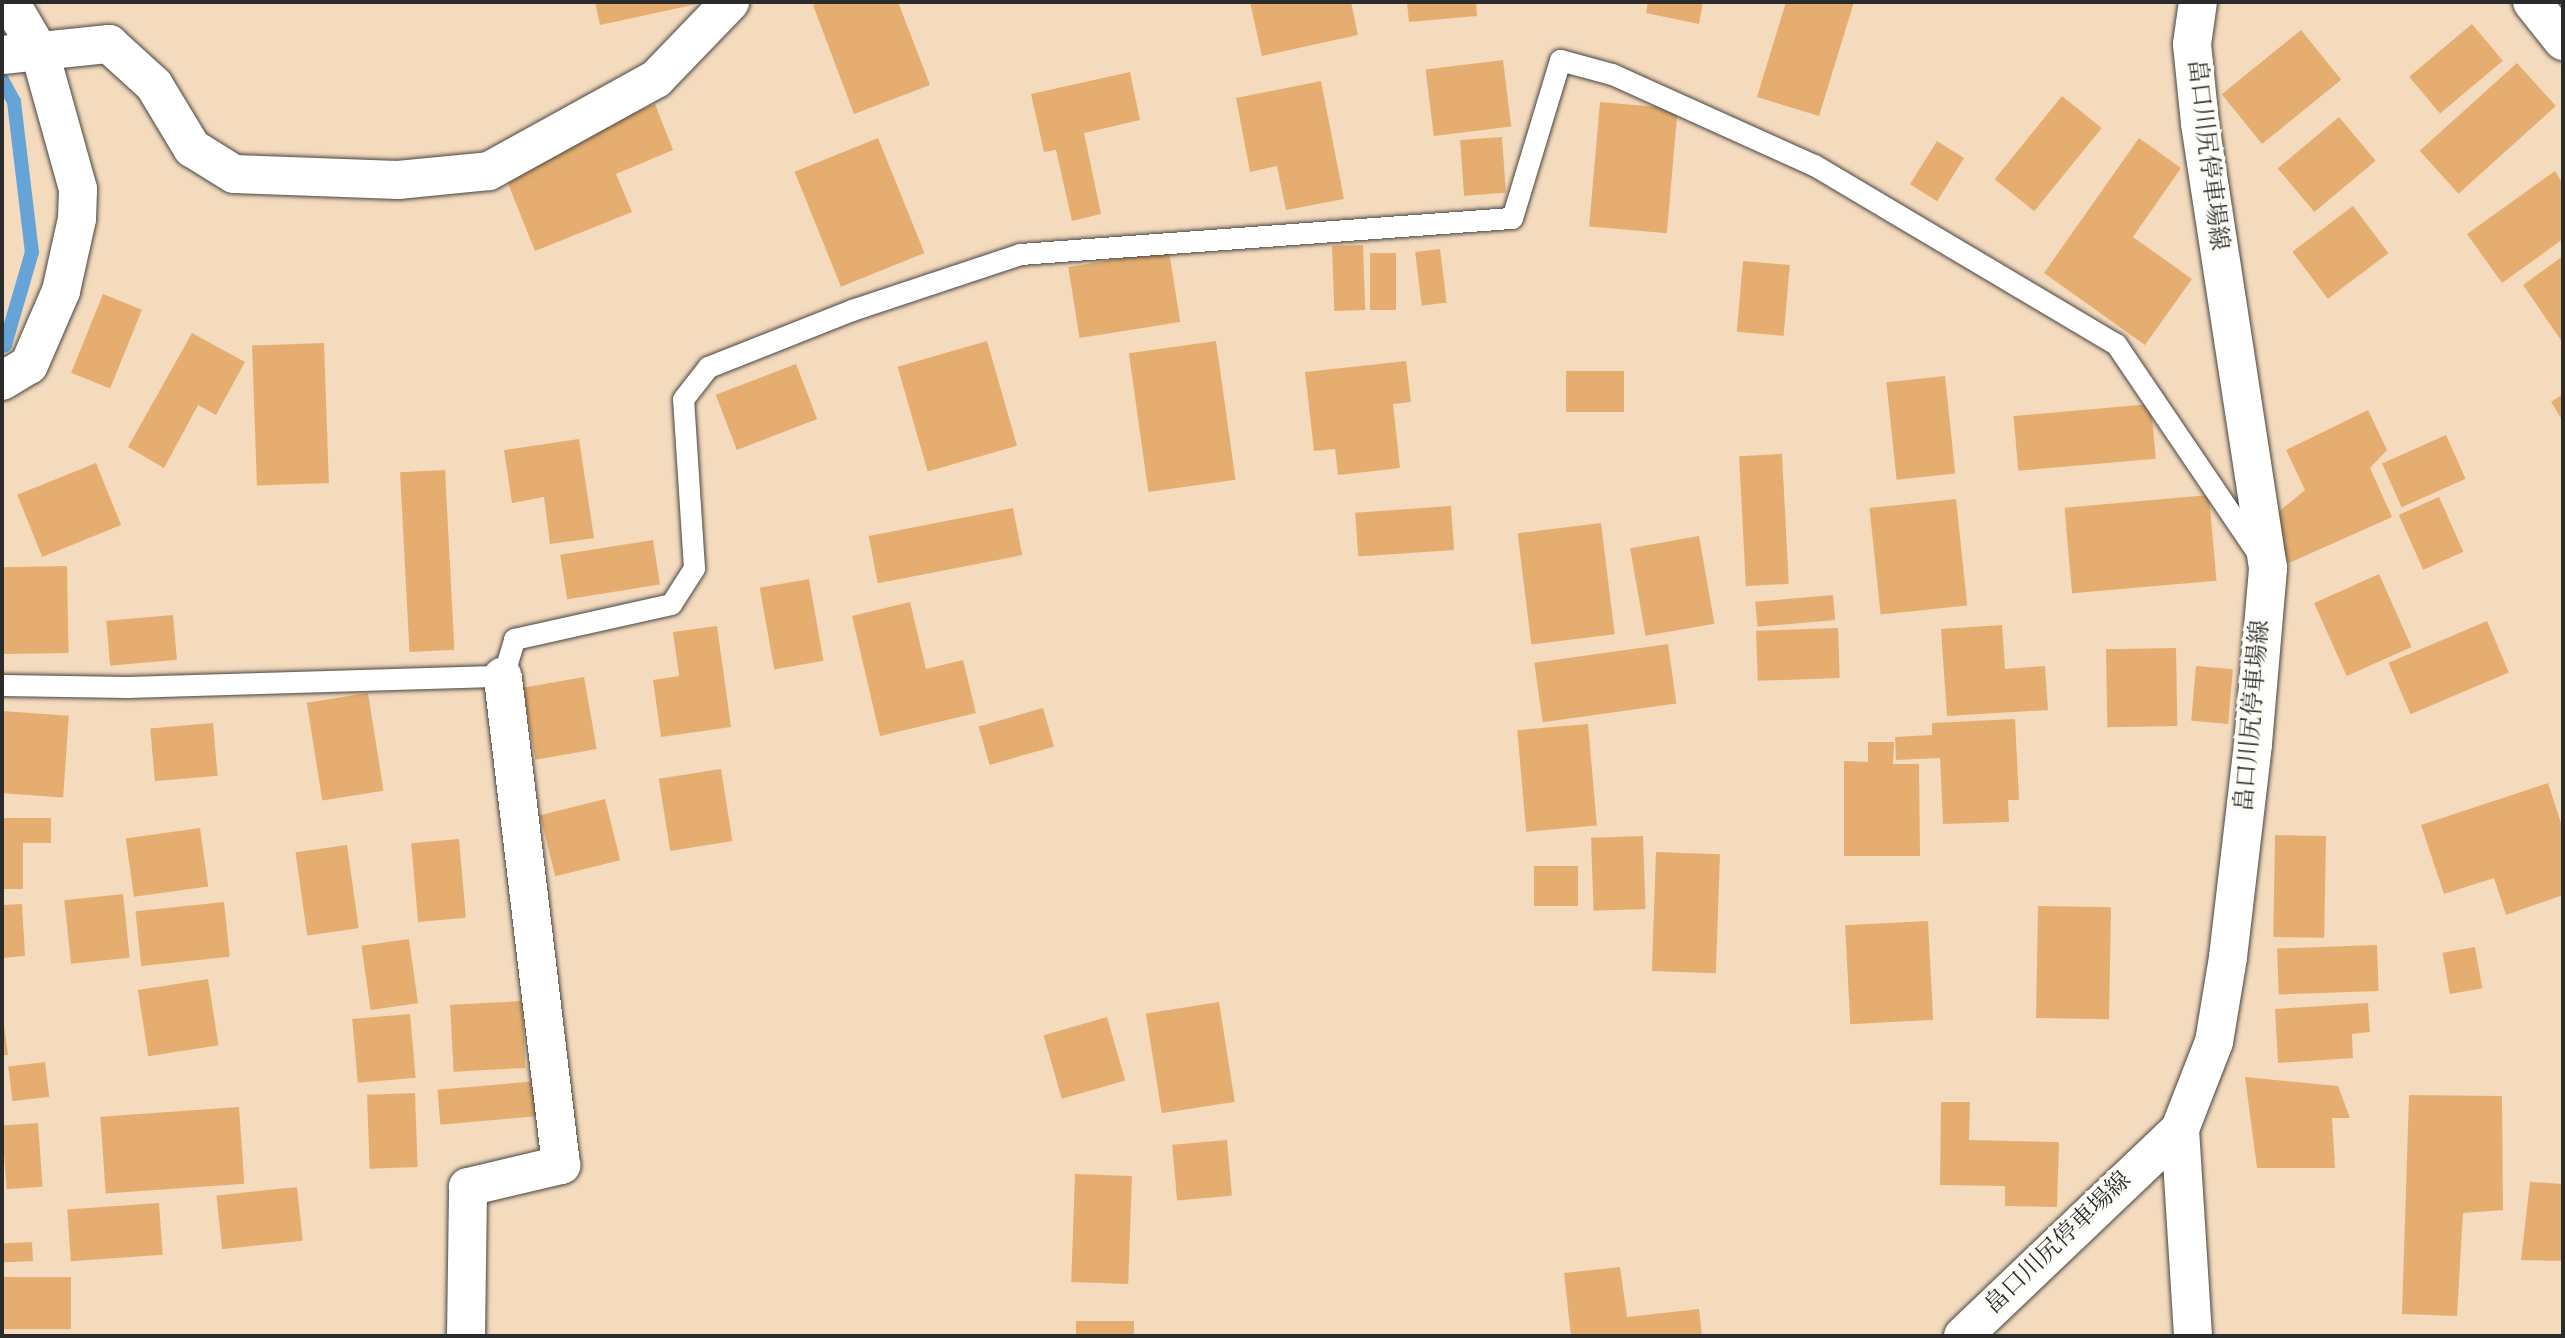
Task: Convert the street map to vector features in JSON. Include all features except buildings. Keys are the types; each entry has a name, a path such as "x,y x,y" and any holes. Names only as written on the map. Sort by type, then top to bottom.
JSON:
{"street":[{"path":"2,381 29,365 61,291 77,219 78,189 40,53 10,2"},
{"path":"2,55 108,44 154,85 192,148 234,174 398,180 489,171 656,79 730,2"},
{"name":"畠口川尻停車場線","path":"1963,1336 2179,1129 2214,1042 2228,957 2253,744 2268,568 2200,123 2192,44 2198,2"},
{"path":"2532,2 2563,41"},
{"path":"467,1336 468,1187 561,1165 503,676"},
{"path":"2179,1129 2193,1336"}],"lane":[{"path":"2,685 127,687 503,676 514,639 671,604 694,568 682,399 708,367 852,310 1020,254 1512,218 1559,60 1612,74 1814,165 2116,344 2268,568"}],"waterway":[{"path":"2,80 14,102 32,252 5,345 2,346"}]}
